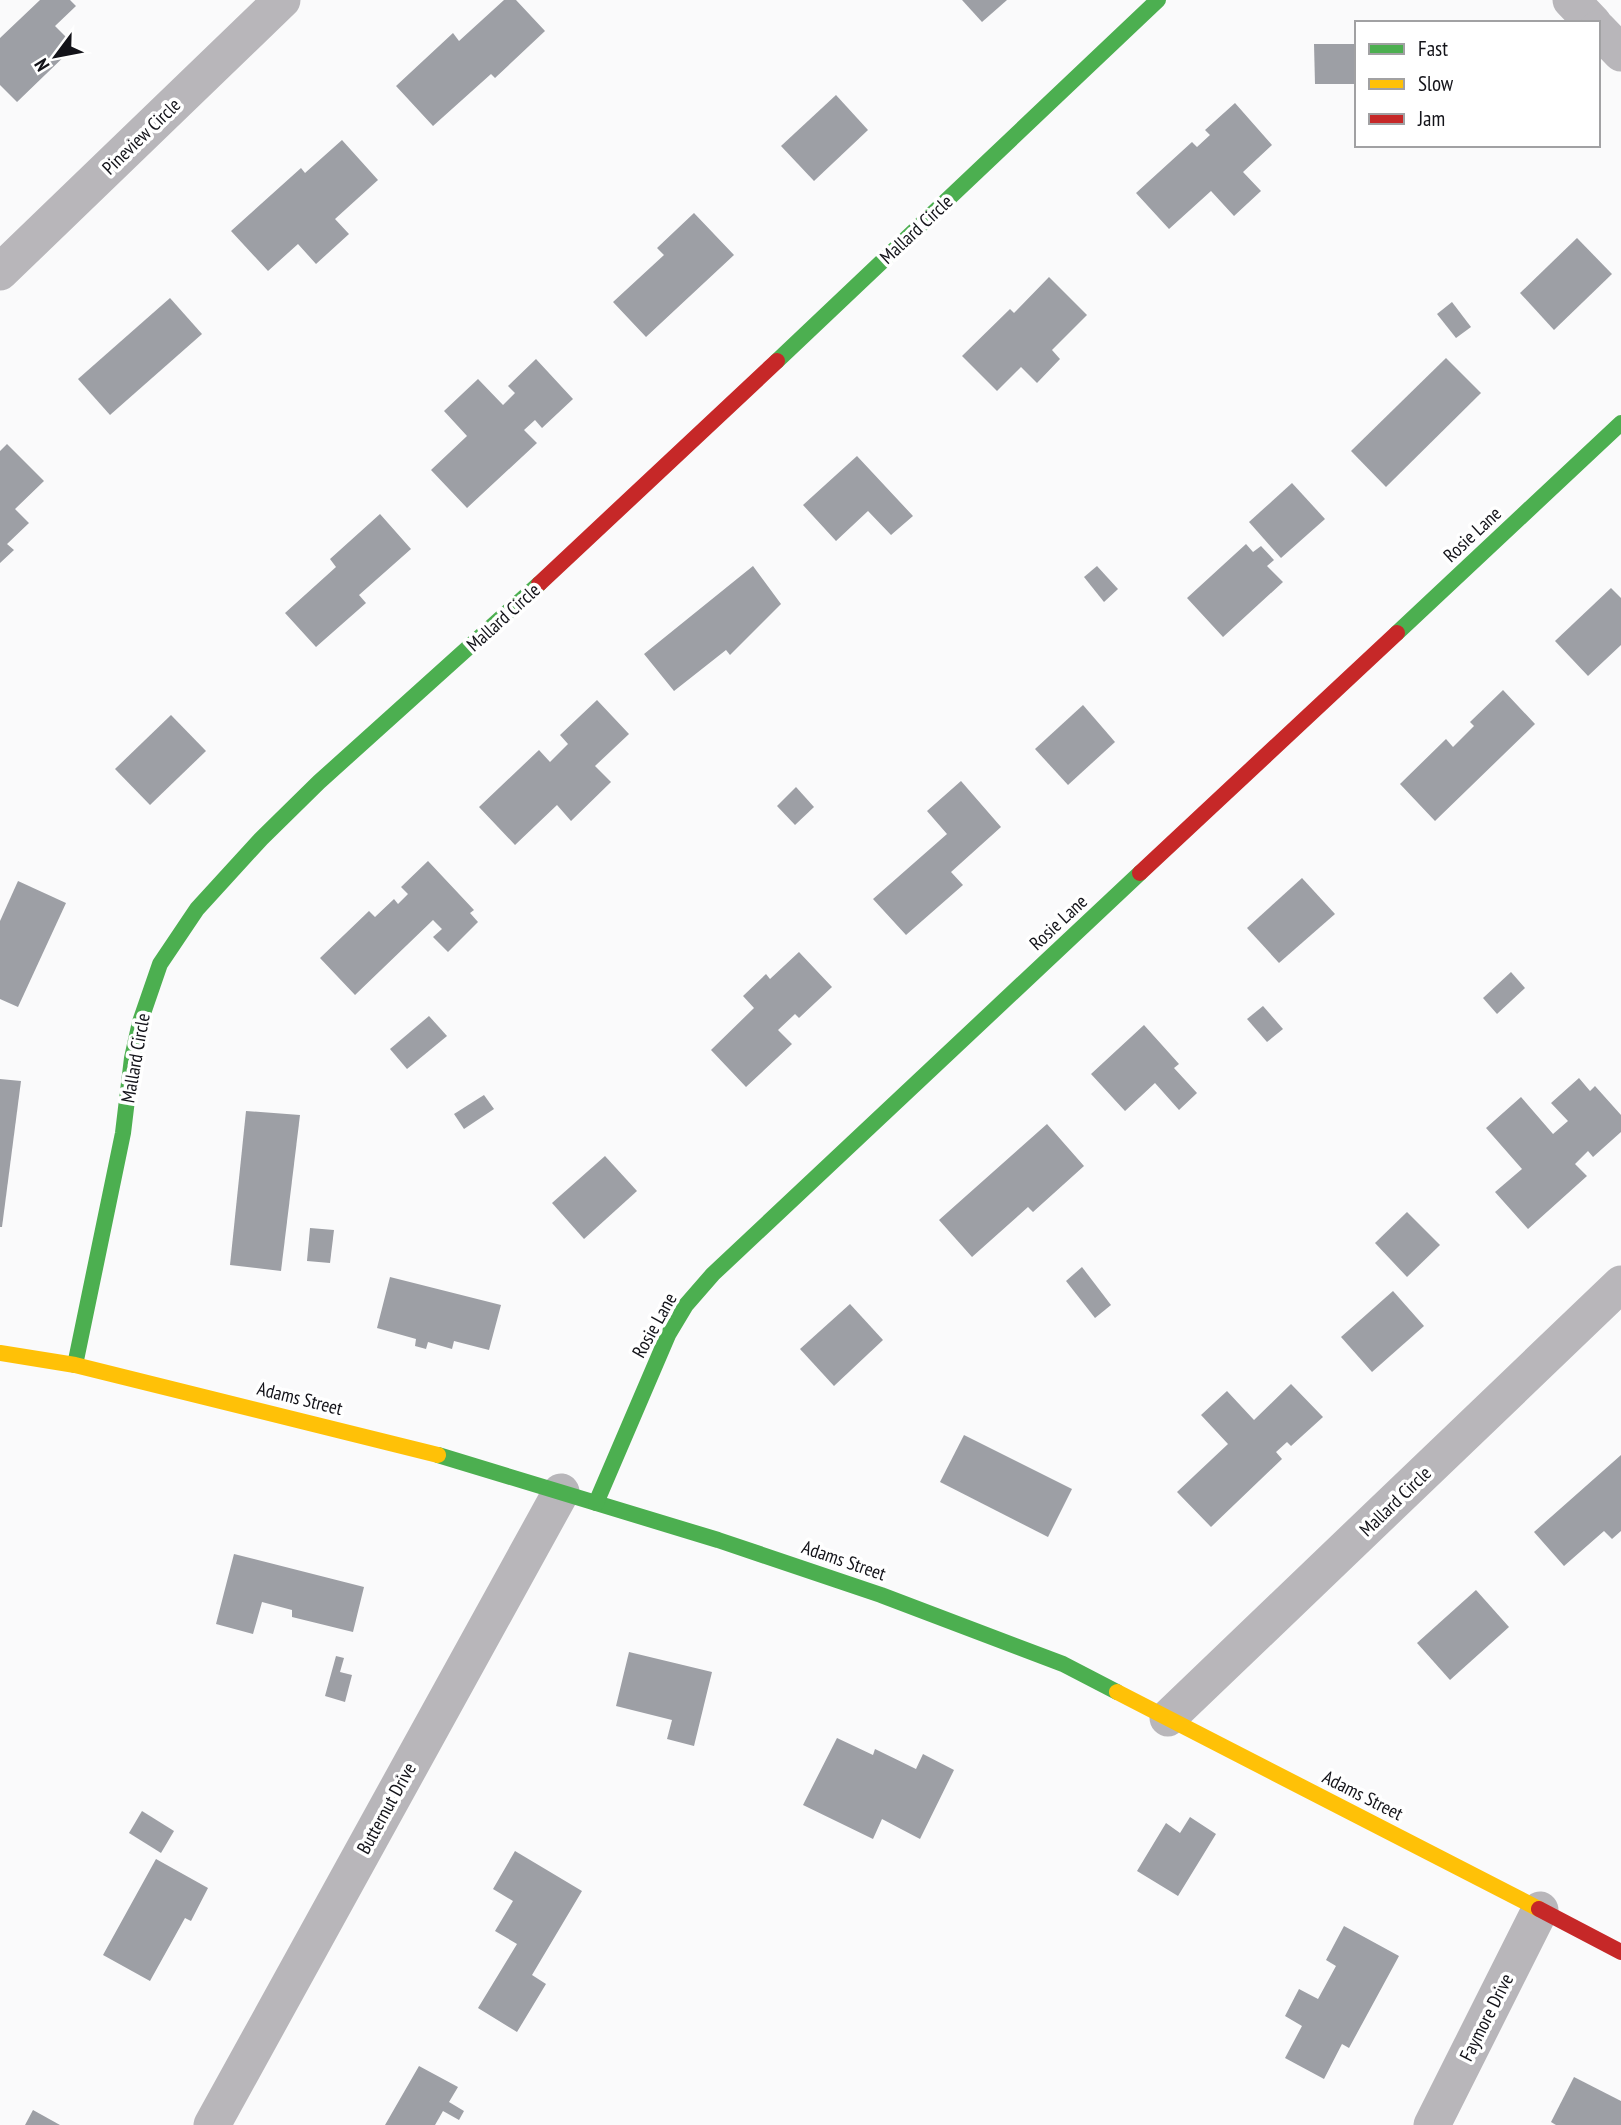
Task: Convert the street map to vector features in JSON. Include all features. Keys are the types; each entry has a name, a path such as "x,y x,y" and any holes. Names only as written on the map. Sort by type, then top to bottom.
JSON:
{"street":[{"name":"Pineview Circle","path":"0,272 282,0"},
{"name":"Mallard Circle","path":"75,1364 123,1133 132,1058 140,1022 160,964 197,909 261,838 319,782 598,531 1158,0"},
{"path":"1571,0 1590,21"},
{"path":"1600,31 1621,53"},
{"name":"Rosie Lane","path":"596,1503 668,1335 686,1305 713,1274 1621,423"},
{"name":"Mallard Circle","path":"1168,1718 1621,1284"},
{"name":"Adams Street","path":"0,1353 75,1364 438,1455 718,1539 881,1595 1063,1664 1621,1952"},
{"name":"Butternut Drive","path":"212,2125 561,1492"},
{"name":"Faymore Drive","path":"1432,2125 1540,1910"}],"building":[{"path":"40,0 70,0 76,6 55,26 75,46 17,102 0,85 0,38"},
{"path":"504,0 516,0 545,31 495,78 491,74 433,126 396,86 453,33 459,41"},
{"path":"962,0 1007,0 982,22"},
{"path":"1314,44 1355,44 1355,84 1315,84"},
{"path":"836,95 868,130 814,181 781,146"},
{"path":"1235,103 1272,145 1243,172 1261,191 1234,216 1211,191 1169,229 1136,193 1192,142 1197,147 1210,135 1205,130"},
{"path":"342,140 378,180 335,219 349,234 316,264 298,244 268,271 231,231 301,168 305,173"},
{"path":"694,213 734,255 646,337 613,302 664,255 657,248"},
{"path":"1577,238 1612,274 1554,330 1520,293"},
{"path":"1049,277 1087,315 1052,350 1060,359 1037,383 1021,367 997,391 962,356 1010,309 1014,313"},
{"path":"170,298 202,334 110,415 78,379"},
{"path":"1452,302 1471,327 1456,338 1437,314"},
{"path":"1446,358 1481,393 1386,487 1351,451"},
{"path":"536,359 573,399 542,428 535,420 524,430 537,443 467,508 431,470 467,436 444,411 478,379 503,405 515,393 508,386"},
{"path":"7,444 44,481 15,509 29,523 7,544 14,550 0,563 0,451"},
{"path":"857,456 913,516 891,535 868,511 836,541 803,505"},
{"path":"1292,483 1325,519 1281,558 1249,522"},
{"path":"380,514 411,549 359,595 366,603 316,647 285,613 336,567 330,559"},
{"path":"1246,544 1253,552 1261,546 1274,560 1267,566 1283,582 1223,637 1187,598"},
{"path":"753,566 781,604 730,655 726,650 674,691 644,654"},
{"path":"1097,566 1118,589 1104,602 1084,577"},
{"path":"1611,588 1621,598 1621,645 1588,676 1555,641"},
{"path":"1503,690 1535,724 1435,821 1400,784 1446,739 1453,747 1474,726 1470,722"},
{"path":"597,700 629,734 595,766 611,782 571,821 557,805 515,845 479,807 539,750 550,762 568,744 560,735"},
{"path":"1083,705 1115,742 1068,785 1035,749"},
{"path":"171,715 206,751 150,805 115,769"},
{"path":"961,781 1001,827 951,872 963,885 906,935 873,899 947,834 927,811"},
{"path":"796,787 814,807 795,825 777,806"},
{"path":"428,861 474,910 470,913 478,922 448,952 433,937 442,929 433,920 355,995 320,958 369,911 375,917 394,899 398,904 408,894 401,887"},
{"path":"1302,878 1335,914 1279,963 1247,928"},
{"path":"18,881 66,903 18,1007 0,999 0,921"},
{"path":"799,952 832,987 799,1018 795,1014 778,1030 792,1044 746,1087 711,1050 754,1008 743,996 766,974 770,979"},
{"path":"1511,972 1525,988 1497,1014 1483,998"},
{"path":"1263,1006 1283,1029 1267,1042 1247,1019"},
{"path":"429,1016 447,1036 407,1069 390,1049"},
{"path":"1144,1025 1179,1064 1174,1068 1197,1093 1179,1110 1155,1083 1125,1111 1091,1074"},
{"path":"1579,1078 1590,1091 1595,1086 1621,1115 1621,1132 1593,1157 1588,1151 1575,1164 1587,1176 1528,1229 1495,1192 1522,1169 1486,1128 1521,1097 1553,1134 1568,1121 1551,1103"},
{"path":"0,1079 21,1081 2,1227 0,1227"},
{"path":"484,1095 494,1109 464,1129 454,1114"},
{"path":"246,1111 300,1115 281,1271 230,1265"},
{"path":"1047,1124 1084,1166 1033,1212 1028,1207 972,1257 939,1220"},
{"path":"605,1156 637,1191 584,1239 552,1203"},
{"path":"1407,1212 1440,1245 1407,1277 1375,1243"},
{"path":"310,1228 334,1230 330,1263 307,1261"},
{"path":"1082,1267 1111,1305 1095,1318 1066,1281"},
{"path":"390,1277 501,1305 489,1350 454,1341 452,1349 428,1342 426,1349 415,1346 416,1339 377,1328"},
{"path":"1393,1291 1424,1326 1372,1372 1341,1337"},
{"path":"850,1304 883,1340 834,1386 800,1349"},
{"path":"1291,1384 1323,1417 1291,1446 1287,1442 1276,1452 1282,1459 1211,1527 1177,1492 1228,1444 1201,1415 1227,1391 1254,1420"},
{"path":"964,1435 1072,1489 1048,1537 940,1482"},
{"path":"1621,1455 1621,1531 1612,1539 1604,1531 1564,1566 1534,1532"},
{"path":"234,1554 364,1587 353,1632 292,1617 292,1610 262,1602 253,1634 216,1624"},
{"path":"1476,1590 1509,1627 1450,1680 1417,1643"},
{"path":"629,1652 712,1672 694,1746 667,1739 672,1720 616,1706"},
{"path":"336,1656 344,1658 340,1672 352,1675 345,1702 325,1696"},
{"path":"837,1738 873,1755 875,1749 916,1769 923,1754 954,1770 920,1839 882,1819 873,1839 803,1805"},
{"path":"142,1811 174,1831 161,1853 129,1833"},
{"path":"1190,1817 1216,1834 1178,1896 1137,1871 1166,1823 1180,1833"},
{"path":"515,1851 582,1891 532,1975 546,1984 517,2032 478,2008 517,1944 495,1931 513,1901 493,1889"},
{"path":"156,1859 208,1888 191,1921 185,1918 150,1981 103,1955"},
{"path":"1344,1926 1399,1956 1349,2048 1342,2044 1324,2079 1285,2058 1302,2026 1285,2016 1299,1989 1318,1999 1336,1966 1326,1960"},
{"path":"419,2066 458,2087 449,2102 464,2111 459,2120 443,2111 435,2125 385,2125"},
{"path":"1574,2077 1621,2101 1621,2125 1556,2125 1551,2122"},
{"path":"33,2110 60,2125 25,2125"}],"traffic: fast":[{"path":"777,361 1158,0"},
{"path":"1397,633 1621,423"},
{"path":"75,1365 123,1133 132,1058 140,1022 160,964 197,909 261,839 319,782 539,584"},
{"path":"596,1503 668,1335 686,1305 713,1274 1140,873"},
{"path":"438,1455 718,1540 881,1595 1063,1664 1117,1692"}],"traffic: slow":[{"path":"0,1353 75,1365 438,1455"},
{"path":"1117,1692 1539,1909"}],"traffic: jam":[{"path":"539,584 777,361"},
{"path":"1140,873 1397,633"},
{"path":"1539,1909 1621,1952"}]}
